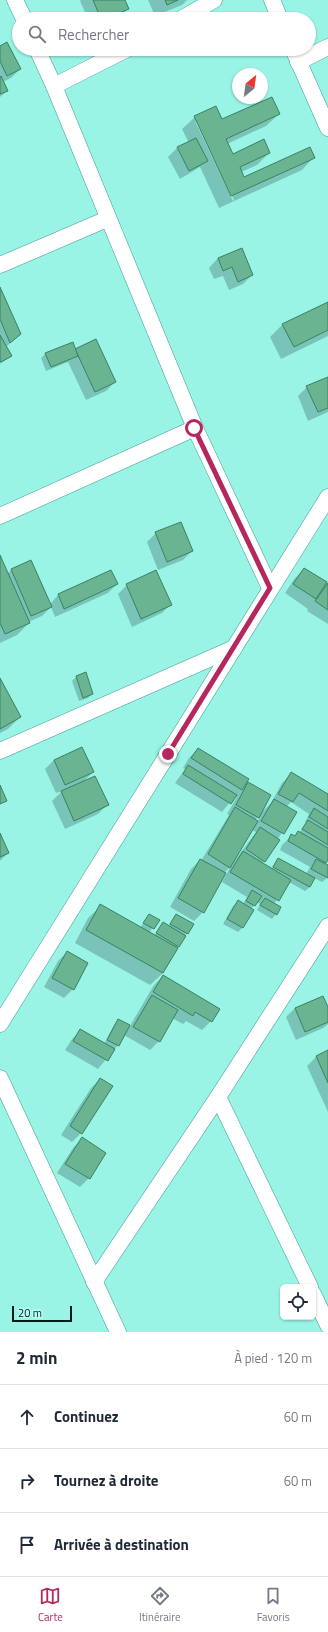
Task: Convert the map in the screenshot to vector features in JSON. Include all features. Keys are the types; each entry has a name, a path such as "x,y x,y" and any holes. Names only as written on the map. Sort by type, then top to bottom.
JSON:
{"street":[{"path":"15,0 21,12"},
{"path":"193,12 214,0"},
{"path":"272,0 277,12"},
{"path":"316,51 328,48"},
{"path":"40,56 54,86 194,428 270,588"},
{"path":"54,86 113,56"},
{"path":"295,56 328,128"},
{"path":"0,265 107,218"},
{"path":"0,516 194,428"},
{"path":"0,1024 328,497"},
{"path":"0,751 234,648"},
{"path":"94,1282 218,1097 328,926"},
{"path":"0,1078 4,1096 118,1332"},
{"path":"218,1097 309,1284"},
{"path":"316,1300 328,1325"}],"building":[{"path":"93,0 125,0 129,9 122,12 98,12"},
{"path":"165,0 178,0 167,5"},
{"path":"7,42 12,52 12,56 14,56 21,69 7,76 0,61 0,46"},
{"path":"1,76 8,91 0,94 0,77"},
{"path":"272,97 280,114 226,139 233,154 264,139 270,153 240,167 244,177 310,147 315,158 231,196 194,116 216,106 222,119 256,104 268,104 268,99"},
{"path":"196,138 208,161 189,171 177,147"},
{"path":"242,248 253,275 238,282 232,267 223,271 218,258"},
{"path":"0,287 21,334 10,343 0,319"},
{"path":"328,302 328,330 294,347 282,324"},
{"path":"0,335 12,356 1,362 0,361"},
{"path":"96,339 116,382 95,392 75,349"},
{"path":"73,342 78,356 51,367 45,353"},
{"path":"328,377 328,408 318,412 306,386"},
{"path":"181,522 193,551 167,562 155,532"},
{"path":"0,555 30,623 5,634 0,623"},
{"path":"31,560 52,607 31,616 11,569"},
{"path":"304,568 327,582 316,599 293,584"},
{"path":"111,570 118,584 64,609 58,594"},
{"path":"156,570 172,605 141,619 126,584"},
{"path":"328,583 328,610 315,601"},
{"path":"86,672 93,694 83,698 76,676"},
{"path":"0,678 21,717 0,729"},
{"path":"82,747 94,772 65,785 54,760"},
{"path":"198,748 249,779 242,790 191,758"},
{"path":"188,765 237,795 231,804 183,774"},
{"path":"291,772 328,794 328,811 299,793 293,802 278,794"},
{"path":"95,776 109,805 74,821 61,791"},
{"path":"248,782 271,795 259,818 236,805"},
{"path":"0,785 7,801 0,804"},
{"path":"274,799 297,812 284,834 261,821"},
{"path":"235,807 258,821 230,868 208,854"},
{"path":"314,808 328,817 328,829 309,817"},
{"path":"308,820 328,832 328,845 302,829"},
{"path":"260,827 280,840 265,862 246,849"},
{"path":"298,831 328,848 328,860 326,863 288,841 291,834 295,836"},
{"path":"0,833 9,853 0,857"},
{"path":"243,851 291,880 279,901 230,872"},
{"path":"278,858 315,878 310,887 273,867"},
{"path":"200,859 226,873 204,913 178,898"},
{"path":"316,859 328,865 328,878 311,869"},
{"path":"252,890 262,896 255,906 246,901"},
{"path":"265,898 281,907 277,915 260,905"},
{"path":"238,900 254,910 243,928 227,919"},
{"path":"100,904 178,948 163,973 86,930"},
{"path":"149,914 160,920 154,929 143,923"},
{"path":"176,914 194,924 188,934 170,924"},
{"path":"163,922 186,936 179,947 156,933"},
{"path":"67,951 88,963 74,990 52,978"},
{"path":"163,975 220,1009 212,1022 195,1012 193,1016 153,992"},
{"path":"152,995 178,1010 160,1042 133,1027"},
{"path":"323,996 328,1007 328,1022 305,1032 295,1008"},
{"path":"118,1019 130,1025 119,1046 107,1040"},
{"path":"80,1029 115,1049 108,1061 73,1041"},
{"path":"328,1050 328,1083 316,1056"},
{"path":"100,1078 113,1086 82,1134 70,1126"},
{"path":"82,1137 106,1153 90,1179 65,1164"}],"route":[{"path":"168,754 270,588 194,428"}]}
